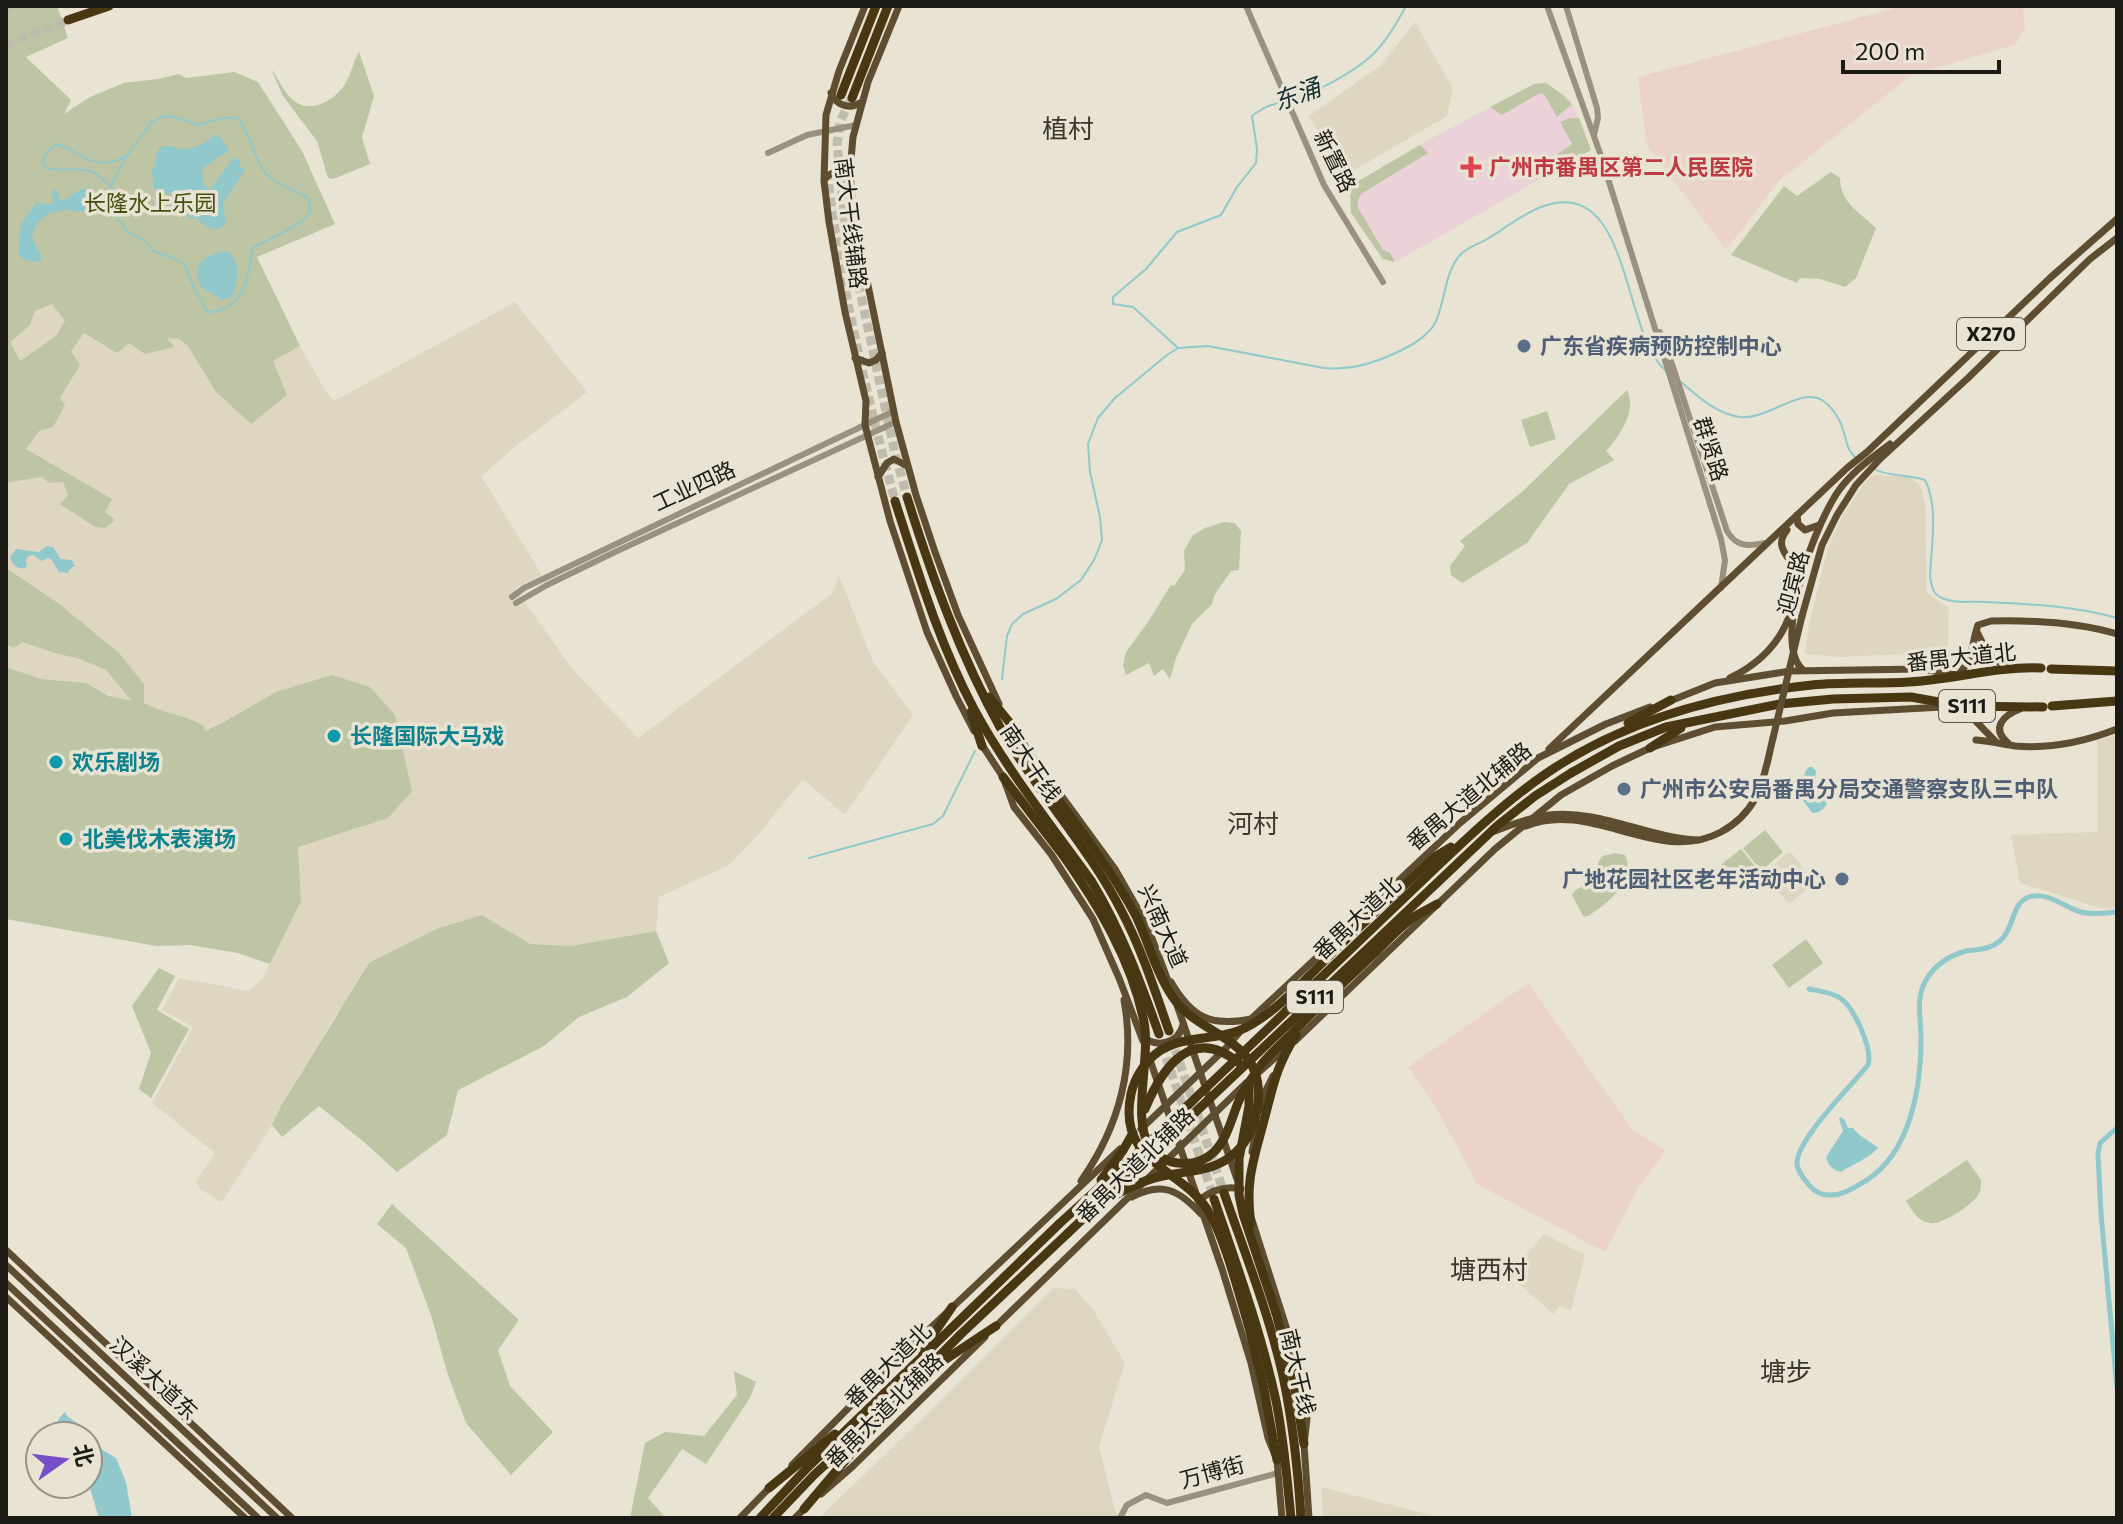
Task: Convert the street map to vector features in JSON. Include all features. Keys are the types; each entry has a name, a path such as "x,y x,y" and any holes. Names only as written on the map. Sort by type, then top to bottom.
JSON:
{"highway":[{"path":"68,20 109,6"},
{"path":"836,94 876,6"},
{"path":"852,98 888,6"},
{"name":"南大干线","path":"895,501 928,602 963,686 1011,771 1070,850 1103,901 1164,1033 1146,967 1122,911 1079,843 1021,763 977,682 940,597 907,497"},
{"name":"番禺大道北","path":"760,1518 807,1468 1059,1224 1468,838 1546,773 1587,749 1646,722 1716,701 1814,685 1913,682 2019,667 2117,671"},
{"path":"977,682 1010,723"},
{"path":"1891,682 1892,697"},
{"path":"963,686 982,746"},
{"name":"番禺大道北","path":"773,1518 961,1334 1489,834 1535,796 1571,773 1606,753 1666,727 1780,704 1911,697 1961,706 2022,708 2117,701"},
{"path":"1587,749 1614,730 1671,700"},
{"path":"1650,748 1674,731 1704,719"},
{"path":"1021,741 1044,781 1125,897 1171,994 1184,1011 1239,1048 1252,1066 1258,1085 1257,1114 1252,1130 1243,1145 1228,1159 1204,1170 1141,1182 1096,1207"},
{"path":"1003,777 1084,885 1108,926 1137,996 1144,1023 1147,1048 1142,1130 1158,1155 1175,1163 1203,1160 1213,1154 1258,1068 1411,919 1437,904"},
{"path":"1277,1460 1267,1398 1248,1324 1220,1238 1206,1209 1189,1190 1149,1160 1139,1146 1130,1120 1131,1092 1148,1061 1161,1050 1185,1041 1232,1033 1254,1024 1270,1012 1436,856 1468,838"},
{"path":"1352,924 1372,915"},
{"path":"1262,1270 1248,1202 1250,1171 1278,1067 1312,1013"},
{"path":"1085,1200 1122,1152 1154,1087 1172,1061 1201,1048 1221,1051 1238,1062 1249,1085 1249,1106 1237,1179 1243,1214 1276,1313 1294,1383 1304,1444"},
{"name":"南大干线","path":"1224,1193 1257,1288 1282,1374 1295,1449 1301,1518"},
{"name":"南大干线","path":"1214,1199 1269,1372 1285,1455 1291,1518"},
{"path":"910,1369 952,1307"},
{"path":"918,1378 996,1326"},
{"path":"769,1488 881,1397"},
{"path":"804,1509 896,1400"}],"main road":[{"name":"南大干线辅路","path":"865,6 825,131 824,181 838,274 866,401 865,425"},
{"name":"南大干线辅路","path":"889,386 855,224 850,178 851,149 862,101 899,6"},
{"path":"836,94 835,100 846,106 862,101"},
{"path":"824,181 834,172 841,172 850,178"},
{"name":"迎宾路","path":"1521,828 1542,821 1564,820 1592,823 1674,842 1716,835 1735,824 1760,789 1818,558 1859,475 1874,456 2050,278 2117,219"},
{"name":"迎宾路","path":"1538,758 1560,741 1847,468 1874,456 1923,419 2090,259 2117,238"},
{"path":"855,358 869,363 882,353"},
{"name":"兴南大道","path":"889,386 896,422 935,552 958,615 992,692 1021,741 1115,869 1147,925 1183,1021 1290,1339 1307,1419 1304,1444 1309,1518"},
{"path":"865,425 878,478 922,619 956,696 982,746 1003,777 1014,807 1051,854 1093,919 1119,978 1166,1105 1251,1363 1268,1438 1277,1460 1282,1518"},
{"path":"878,478 887,463 894,459 909,467"},
{"path":"1803,670 1794,660 1790,629 1800,586 1821,524 1843,485 1859,475"},
{"path":"1797,515 1798,524 1805,530 1821,524"},
{"path":"1715,683 1732,677 1766,655 1786,627 1798,578 1797,570 1781,546 1781,537 1788,524"},
{"path":"1958,675 1973,652 1976,630 1983,622 2073,624 2117,634"},
{"path":"1976,630 1993,660 2019,667"},
{"name":"番禺大道北辅路","path":"1071,1195 1352,924 1460,823 1538,758 1606,724 1715,683 1803,670 1921,669 1958,675"},
{"path":"1251,1218 1250,1165 1266,1090 1302,1035 1495,849 1561,795 1650,748 1715,727 1841,712 1961,706 1996,742"},
{"path":"2013,746 2003,738 2001,721 2022,708"},
{"path":"1976,740 2013,746 2063,745 2117,729"},
{"path":"1489,834 1523,820 1552,815 1589,817 1657,835 1697,840"},
{"path":"1147,925 1172,985 1188,1007 1205,1019 1219,1022 1251,1019"},
{"path":"1071,1195 1102,1149 1121,1097 1128,1041 1119,978"},
{"path":"1141,1036 1153,1043 1171,1041 1181,1032 1183,1021"},
{"name":"番禺大道北铺路","path":"996,1326 1214,1113 1302,1035"},
{"path":"1198,1201 1220,1189 1241,1189"},
{"path":"1119,1205 1148,1190 1170,1190 1185,1198 1204,1218"},
{"name":"番禺大道北铺路","path":"952,1307 1071,1195"},
{"path":"6,1250 292,1518"},
{"name":"汉溪大道东","path":"6,1265 277,1518"},
{"name":"汉溪大道东","path":"6,1283 258,1518"},
{"path":"6,1297 245,1518"},
{"name":"番禺大道北辅路","path":"740,1518 828,1426 952,1307"},
{"name":"番禺大道北辅路","path":"795,1518 852,1467 996,1326"}],"street":[{"name":"新置路","path":"1246,6 1324,185 1383,282"},
{"name":"群贤路","path":"1547,6 1594,135 1727,531 1731,539 1741,545 1768,543"},
{"name":"群贤路","path":"1566,6 1597,108 1594,135"},
{"path":"1561,46 1577,40"},
{"path":"768,153 803,136 856,125"},
{"name":"群贤路","path":"1668,361 1673,390 1721,539 1725,560 1721,588"},
{"name":"工业四路","path":"894,411 524,588 514,600 896,422"},
{"name":"万博街","path":"1120,1518 1127,1505 1146,1495 1167,1503 1278,1473"}],"shaded area":[{"path":"1903,6 2023,6 2025,28 2015,45 1911,75 1778,182 1726,250 1646,144 1638,77"},
{"path":"1415,22 1453,89 1447,116 1344,176 1309,116 1381,65"},
{"name":"广州市番禺区第二人民医院","path":"1546,83 1571,102 1591,150 1395,262 1383,259 1351,213 1350,186 1534,84"},
{"path":"35,295 164,338 179,338 197,357 216,392 251,424 273,361 300,346 334,401 515,302 587,392 481,476 542,575 515,588 573,670 638,738 833,593 839,575 873,662 913,715 845,815 803,779 758,835 729,865 659,897 656,931 571,946 529,944 482,915 338,1011 272,1125 222,1202 217,1200 198,1187 196,1181 215,1153 152,1103 193,1027 162,1010 179,978 249,991 263,978 301,901 298,846 388,818 224,722 190,738 86,683 41,679 6,667 6,309"},
{"path":"1876,475 1909,477 1920,485 1925,505 1927,593 1949,608 1948,652 1840,657 1805,654 1809,624 1828,548 1843,515 1863,485"},
{"path":"2117,735 2117,905 2110,909 2100,908 2020,883 2011,835 2097,832 2097,739"},
{"path":"1790,851 1815,883 1789,904 1763,874"},
{"path":"1528,983 1632,1129 1666,1151 1639,1186 1605,1252 1477,1184 1436,1107 1408,1067"},
{"path":"1544,1234 1585,1255 1571,1310 1560,1306 1553,1314 1513,1278 1518,1271 1515,1268"},
{"path":"1053,1288 1075,1289 1092,1308 1125,1363 1099,1446 1119,1518 819,1518 924,1417"},
{"path":"1321,1487 1442,1518 1323,1518"}],"green space":[{"name":"长隆水上乐园","path":"6,6 57,6 68,38 26,57 71,100 64,114 90,97 124,83 179,74 186,78 234,72 258,82 302,151 335,224 257,257 300,346 273,361 287,395 251,424 216,392 188,346 179,339 167,338 174,347 145,354 129,343 117,353 84,333 71,351 80,365 60,398 65,405 53,427 39,431 26,449 112,499 105,512 115,520 105,528 95,527 60,504 68,495 63,482 50,483 41,477 6,483","holes":["52,304 65,321 56,336 20,361 10,342 30,325 35,311"]},
{"path":"359,52 374,96 362,137 370,164 333,179 328,178 317,141 283,96 271,69 293,100 301,105 318,105 340,91"},
{"path":"1546,83 1572,104 1557,117 1544,94 1540,93 1502,115 1490,107 1534,84"},
{"path":"1579,118 1591,150 1540,179 1535,169 1572,144 1560,122"},
{"path":"1420,145 1428,153 1361,194 1358,200 1358,208 1383,250 1390,253 1395,262 1383,259 1351,213 1350,186"},
{"path":"1831,172 1840,178 1847,200 1876,228 1856,278 1845,287 1820,279 1800,278 1797,283 1731,255 1784,186 1797,196"},
{"path":"1627,390 1630,398 1628,415 1606,451 1614,460 1569,484 1527,543 1462,583 1451,575 1450,566 1465,546 1460,541 1522,492"},
{"path":"1547,411 1556,439 1530,447 1521,420"},
{"path":"1224,522 1235,523 1241,531 1239,570 1231,571 1212,604 1192,624 1170,679 1163,669 1154,676 1149,663 1126,675 1123,666 1126,652 1171,585 1174,586 1185,570 1184,551 1193,535"},
{"path":"6,568 58,603 119,653 144,684 144,703 197,722 204,726 205,731 276,692 332,675 370,687 395,715 412,791 388,818 298,847 301,901 270,964 238,953 190,945 156,946 6,919 6,667 41,679 86,683 109,696 132,701 106,670 22,642 14,648 6,644"},
{"path":"1765,830 1783,852 1761,871 1743,848"},
{"path":"1741,849 1755,866 1732,885 1718,867"},
{"path":"1615,853 1625,855 1628,865 1624,883 1603,905 1588,916 1583,916 1572,895 1593,880 1603,856"},
{"path":"482,915 530,944 571,946 656,931 669,963 627,997 579,1017 544,1046 458,1090 447,1135 397,1172 319,1106 282,1137 272,1125 281,1106 369,963 436,929"},
{"path":"1806,939 1823,963 1789,988 1772,965"},
{"path":"159,968 175,976 157,1010 189,1029 151,1098 139,1089 151,1053 132,1006"},
{"path":"1967,1160 1981,1180 1976,1198 1941,1221 1930,1223 1919,1218 1906,1201"},
{"path":"392,1204 519,1320 498,1350 510,1386 553,1432 511,1475 466,1423 406,1248 377,1224"},
{"path":"734,1371 756,1382 750,1398 706,1464 682,1449 648,1498 666,1518 630,1518 645,1443 665,1432 704,1436 737,1395"}],"water":[{"path":"218,134 229,150 202,169 203,183 210,190 234,157 245,170 223,203 226,224 216,230 198,219 189,218 179,196 158,193 151,171 160,147 190,148"},
{"path":"55,189 59,199 64,200 81,189 88,190 91,195 90,208 79,212 67,209 45,216 33,233 41,260 24,260 18,250 21,224 37,202 45,205 52,203 54,199 51,194"},
{"path":"224,251 233,258 238,274 232,297 221,300 204,289 198,271 201,262"},
{"path":"47,546 53,547 61,559 72,560 75,567 67,573 59,572 52,560 42,561 33,555 28,556 25,568 17,567 11,560 16,549 39,552"},
{"path":"1809,767 1816,771 1813,790 1827,801 1824,808 1814,813 1798,793"},
{"path":"1840,1117 1848,1128 1853,1128 1878,1148 1841,1172 1831,1167 1826,1157 1843,1131"},
{"path":"65,1412 73,1420 59,1420"},
{"path":"104,1451 116,1458 126,1482 132,1518 99,1518 94,1500 104,1500"}],"waterway":[{"name":"东涌","path":"1177,347 1133,307 1113,304 1113,297 1146,269 1177,232 1221,215 1256,163 1252,116 1269,106 1326,85 1362,63 1386,40 1406,6"},
{"path":"165,116 198,125 221,118 237,118 267,175 307,197 310,210 302,221 252,248 242,291 236,300 219,311 207,312 185,266 176,259 153,251 147,243 127,231 117,217 111,186 126,157 152,122 165,116"},
{"path":"111,188 95,173 80,169 45,168 43,160 56,144 95,162 125,157"},
{"path":"1002,679 1007,636 1012,624 1023,614 1056,599 1081,580 1102,540 1088,444 1098,418 1115,398 1178,348 1208,346 1324,368 1353,367 1395,354 1420,339 1436,321 1452,268 1462,253 1534,210 1571,202 1593,213 1609,234 1651,352 1666,371"},
{"path":"1681,382 1715,408 1739,417 1761,414 1803,398 1822,400 1837,417 1848,448 1855,457"},
{"path":"1874,469 1925,480 1933,515 1930,577 1933,589 1939,596 1958,602 2068,608 2117,618"},
{"path":"809,858 933,824 943,816 975,751"},
{"path":"1809,989 1833,994 1845,1003 1861,1029 1868,1049 1868,1065 1826,1112 1799,1153 1798,1169 1808,1184 1819,1193 1833,1195 1844,1193 1882,1168 1903,1135 1916,1097 1919,1077 1920,997 1927,978 1936,967 1959,953 1988,948 2000,941 2019,905 2029,897 2042,896 2085,913 2117,912"},
{"path":"2117,1128 2100,1143 2098,1154 2117,1388"}],"tunnel":[{"path":"6,8 12,6"},
{"path":"6,45 68,20"},
{"path":"851,99 840,122 837,144 845,222 907,497"},
{"path":"827,171 855,337 895,501"},
{"path":"1171,1037 1224,1193"},
{"path":"1162,1045 1214,1198"}],"place":[{"name":"广州市番禺区第二人民医院","path":"1471,167"},
{"name":"广东省疾病预防控制中心","path":"1524,346"},
{"name":"长隆国际大马戏","path":"334,736"},
{"name":"欢乐剧场","path":"56,762"},
{"name":"广州市公安局番禺分局交通警察支队三中队","path":"1624,789"},
{"name":"北美伐木表演场","path":"66,839"},
{"name":"广地花园社区老年活动中心","path":"1842,879"}],"district":[{"name":"植村","path":"1068,129"},
{"name":"河村","path":"1253,824"},
{"name":"塘西村","path":"1489,1270"},
{"name":"塘步","path":"1786,1372"}]}
